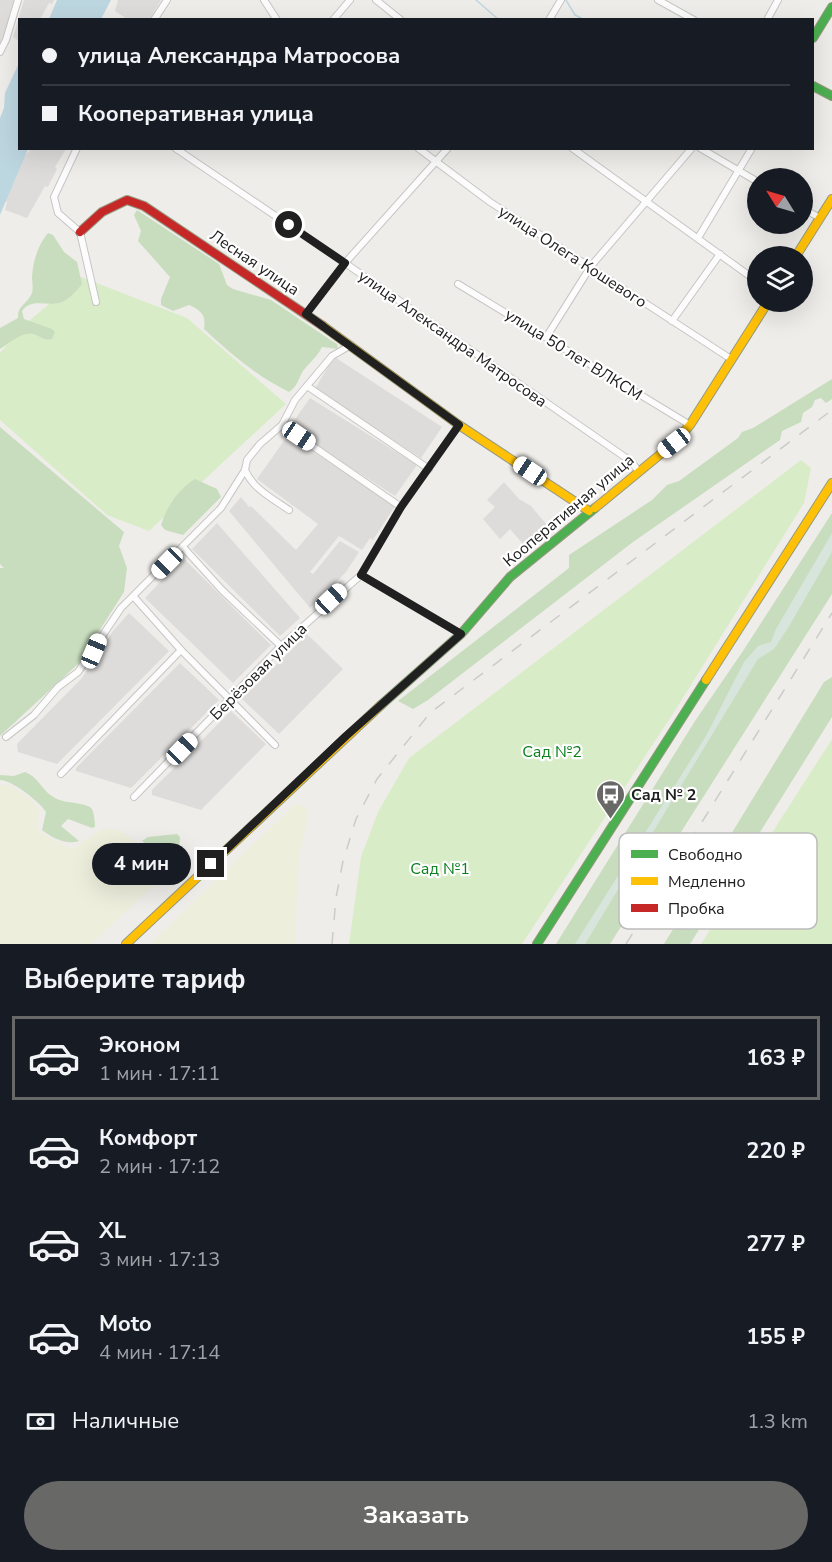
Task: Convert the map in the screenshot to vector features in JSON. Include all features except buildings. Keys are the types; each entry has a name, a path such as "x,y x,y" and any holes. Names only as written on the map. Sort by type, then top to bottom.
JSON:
{"main road":[{"path":"814,36 832,7"},
{"path":"814,87 832,96"},
{"path":"802,246 832,199"},
{"name":"Лесная улица","path":"80,232 102,212 127,200 144,206 351,345 459,425 589,511"},
{"name":"Кооперативная улица","path":"126,944 346,736 461,634 510,577 674,443 690,425 762,312"},
{"path":"537,944 832,483"}],"street":[{"path":"0,52 18,0"},
{"path":"155,18 168,0"},
{"path":"264,0 276,18"},
{"path":"335,18 350,0"},
{"path":"376,0 398,18"},
{"path":"550,18 561,0"},
{"path":"658,0 690,18"},
{"path":"768,18 778,0"},
{"path":"76,150 54,197 58,213 80,232 96,302"},
{"name":"улица Александра Матросова","path":"178,150 632,462 638,471"},
{"name":"улица Олега Кошевого","path":"420,150 490,202 731,359"},
{"path":"306,314 345,263 445,150"},
{"path":"575,150 747,274"},
{"path":"547,336 591,266 690,150"},
{"path":"703,150 747,176"},
{"path":"698,238 751,150"},
{"path":"813,214 820,218"},
{"path":"672,321 720,254"},
{"name":"улица 50 лет ВЛКСМ","path":"458,284 690,425"},
{"path":"6,737 34,715 58,687 78,672 94,651 102,633 121,608 221,508 245,470 247,460 260,444 282,425 295,400 332,356 351,345"},
{"path":"307,386 429,469"},
{"path":"282,425 401,507"},
{"name":"Берёзовая улица","path":"134,797 281,646 361,575 401,507 459,425"},
{"path":"245,470 256,487 289,510"},
{"path":"183,547 222,590 281,646"},
{"path":"361,575 461,634"},
{"path":"134,597 181,650 275,745"},
{"path":"61,774 181,650"}],"shaded area":[{"path":"0,0 14,0 10,13 12,14 0,45"},
{"path":"24,0 54,0 52,4 49,3 41,18 19,18"},
{"path":"118,0 161,0 150,18 126,18 115,11"},
{"path":"18,20 18,40 13,37"},
{"path":"30,150 65,150 55,167 57,169 48,187 45,186 27,218 5,210 7,202 1,198 14,169"},
{"path":"336,358 442,427 421,458 315,389 329,365"},
{"path":"310,398 417,465 395,496 289,428"},
{"path":"288,435 395,506 373,540 370,538 362,550 339,536 310,572 313,574 340,541 359,552 346,572 310,608 229,511 241,497 296,550 318,524 257,479"},
{"path":"504,482 519,499 531,506 553,532 529,551 510,529 500,539 483,519 495,507 487,500"},
{"path":"217,523 300,618 280,636 192,549"},
{"path":"832,533 832,552 788,628 774,649 758,659 652,833 645,833 706,736 744,662 758,646 771,642 776,629"},
{"path":"183,558 271,645 233,683 145,598"},
{"path":"129,613 169,651 57,764 18,752 17,744 82,678 113,631"},
{"path":"307,634 343,669 279,734 242,699"},
{"path":"180,663 219,700 131,788 76,771 76,768"},
{"path":"231,711 266,744 201,810 152,795 152,790"},
{"path":"619,874 619,888 585,944 575,944"}],"green space":[{"path":"137,210 219,264 227,285 233,289 271,300 337,344 338,349 322,347 289,392 255,372 204,329 204,317 197,309 189,305 173,311 161,305 161,299 170,277 138,241 141,231 134,215"},
{"path":"48,233 53,235 64,252 77,262 82,284 62,302 34,304 22,311 24,319 52,329 55,332 52,339 25,334 0,349 0,328 18,318 20,308 32,293 35,259"},
{"path":"81,277 187,318 286,404 149,531 107,515 0,420 0,353 23,326"},
{"path":"832,379 832,399 826,403 821,398 815,400 812,407 803,413 801,422 782,431 780,440 633,542 428,700 413,709 398,701 569,568 569,555 652,500 667,485 679,481 738,438 742,432 753,428"},
{"path":"0,427 124,532 119,546 127,568 124,592 78,664 0,736 0,568 4,568 0,564"},
{"name":"Сад №2","path":"801,460 811,468 804,503 676,709 522,944 349,944 361,857 378,812 409,758"},
{"path":"195,479 217,489 221,497 183,535 165,530 161,525 166,511 178,493"},
{"path":"832,513 832,594 680,833 625,833 695,721"},
{"path":"832,677 832,717 759,833 732,833 824,682"},
{"path":"832,739 832,944 701,944 711,929 817,929 817,833 772,833"},
{"path":"25,772 57,799 90,807 95,827 92,828 68,819 61,826 79,841 74,842 59,840 42,830 46,812 43,808 18,787 0,780 0,775 14,776"},
{"path":"0,785 10,785 30,799 39,810 37,826 40,833 73,849 104,829 119,830 168,865 167,873 91,944 0,944"},
{"path":"294,805 304,805 309,812 299,856 295,944 150,944"},
{"path":"177,834 180,837 178,860 159,854 142,841 148,837"},
{"path":"619,843 620,929 610,944 556,944"},
{"path":"673,929 699,929 690,944 664,944"}],"water":[{"path":"57,0 111,0 102,18 49,18"},
{"path":"18,65 18,150 28,150 0,215 0,118 4,108 5,93"}],"waterway":[{"path":"476,0 497,18"},
{"path":"566,0 575,15 581,18"}],"railway":[{"path":"332,944 336,898 343,861 356,819 377,779 430,713 832,410"},
{"path":"695,833 832,613"},
{"path":"626,944 635,929"}],"traffic: fast":[{"path":"814,36 832,7"},
{"path":"814,87 832,96"},
{"path":"381,705 461,634 510,577 595,508"},
{"path":"537,944 706,680"}],"traffic: slow":[{"path":"802,246 832,199"},
{"path":"595,508 674,443 690,425 762,312"},
{"path":"323,326 459,425 589,511"},
{"path":"706,680 832,483"},
{"path":"126,944 381,705"}],"traffic: jam":[{"path":"80,232 102,212 127,200 144,206 323,326"}],"place":[{"name":"Сад № 2","path":"610,820"}],"route":[{"path":"211,864 346,736 461,634 361,575 401,507 459,425 306,314 345,263 289,225"}],"park label":[{"name":"Сад №1","path":"440,868"}]}
